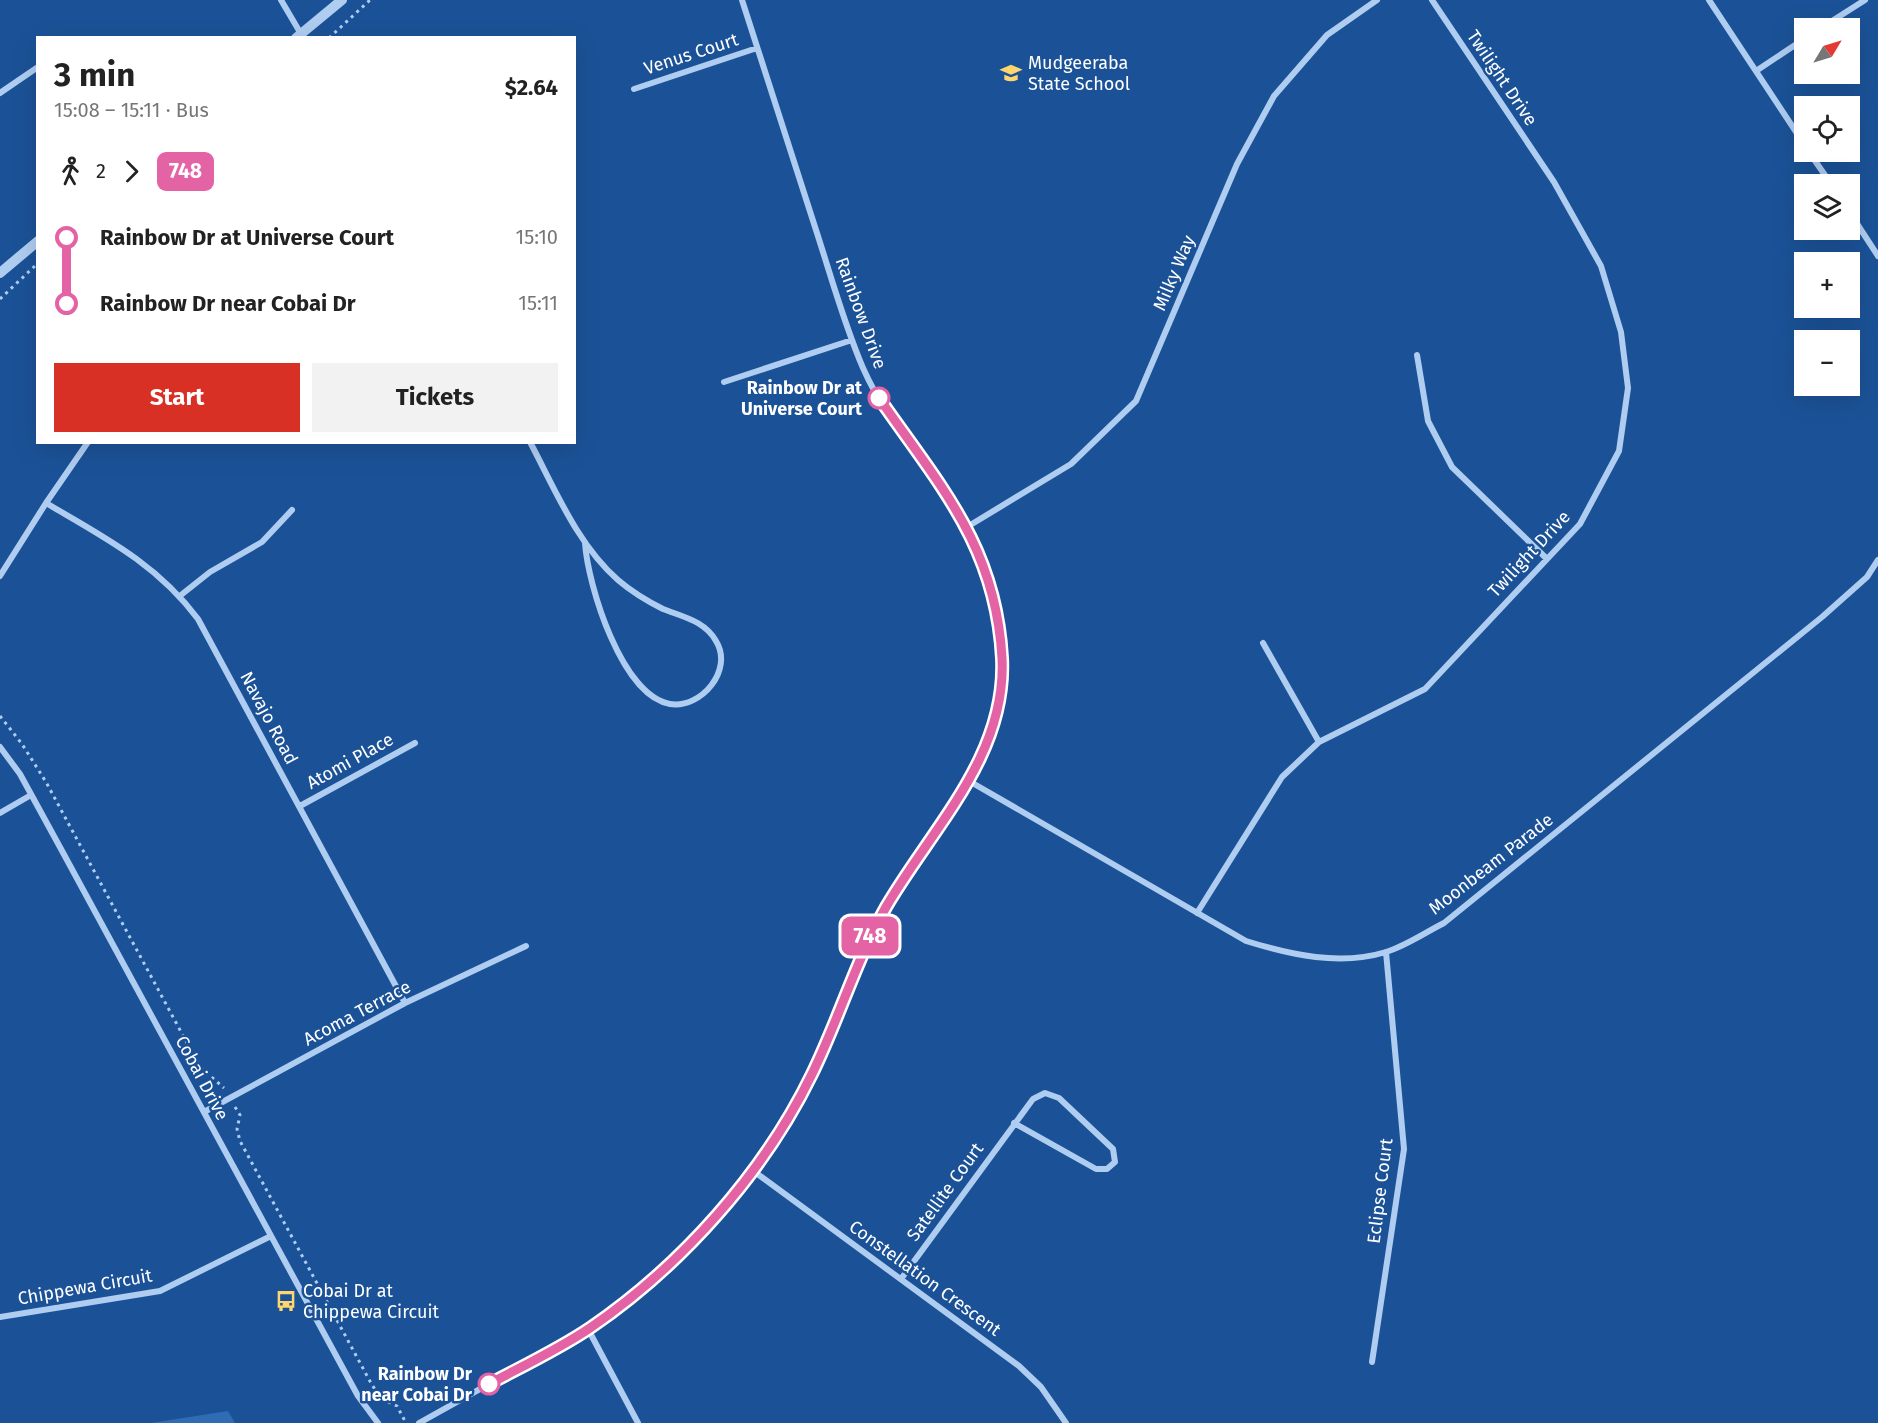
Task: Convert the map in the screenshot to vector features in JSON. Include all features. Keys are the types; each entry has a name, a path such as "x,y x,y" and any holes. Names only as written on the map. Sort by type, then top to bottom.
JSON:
{"street":[{"path":"281,0 300,36 342,0"},
{"name":"Rainbow Drive","path":"418,1423 588,1329 648,1284 723,1209 752,1170 812,1076 856,968 888,904 969,781 991,734 999,700 1002,661 996,599 985,566 967,527 877,395 852,340 742,0"},
{"name":"Milky Way","path":"967,527 1071,464 1136,400 1237,164 1274,96 1327,35 1377,0"},
{"name":"Twilight Drive","path":"1197,914 1282,777 1319,742 1425,689 1580,524 1619,451 1628,388 1621,332 1601,266 1554,182 1432,0"},
{"path":"1709,0 1794,129"},
{"path":"1837,18 1865,0"},
{"path":"1756,70 1794,45"},
{"name":"Venus Court","path":"634,89 757,48"},
{"path":"0,93 36,67"},
{"path":"1860,228 1878,256"},
{"path":"0,273 36,243"},
{"path":"724,382 852,340"},
{"path":"1417,355 1428,421 1452,466 1546,558"},
{"path":"0,576 87,444"},
{"path":"531,444 585,543 615,578 630,590 665,609 699,622 718,644 721,667 709,688 694,700 682,704 657,700 645,692 625,668 587,562 585,543"},
{"name":"Navajo Road","path":"46,503 134,555 181,595 198,619 405,1003"},
{"path":"181,595 210,572 262,542 292,510"},
{"name":"Moonbeam Parade","path":"969,781 1246,941 1286,953 1331,959 1386,952 1444,923 1822,617 1867,577 1878,560"},
{"path":"1263,643 1319,742"},
{"name":"Atomi Place","path":"300,806 416,743"},
{"name":"Cobai Drive","path":"0,747 31,795 358,1396 378,1423"},
{"path":"0,813 31,795"},
{"name":"Acoma Terrace","path":"204,1112 405,1003 526,946"},
{"name":"Eclipse Court","path":"1372,1362 1404,1149 1386,952"},
{"name":"Satellite Court","path":"901,1279 1014,1123 1037,1096 1052,1094 1113,1149 1115,1162 1107,1169 1096,1169 1014,1123"},
{"name":"Constellation Crescent","path":"752,1170 1019,1366 1041,1387 1066,1423"},
{"name":"Chippewa Circuit","path":"0,1317 160,1292 271,1236"},
{"path":"588,1329 638,1423"}],"path":[{"path":"331,36 370,0"},
{"path":"0,299 36,266"},
{"path":"0,716 22,744 46,782 200,1067 209,1077 222,1083 240,1115 237,1129 240,1142 372,1385 382,1399 397,1406 406,1423"}],"shaded area":[{"path":"228,1411 235,1423 151,1423"}],"bus line":[{"name":"748","path":"489,1384 588,1329 619,1307 648,1284 723,1209 800,1098 830,1036 872,932 914,863 969,781 991,734 999,700 1002,661 996,599 985,566 967,527 879,398"}],"place":[{"name":"Mudgeeraba State School","path":"1011,73"},
{"name":"Rainbow Dr at Universe Court","path":"879,398"},
{"name":"Cobai Dr at Chippewa Circuit","path":"286,1301"},
{"name":"Rainbow Dr near Cobai Dr","path":"489,1384"}]}
